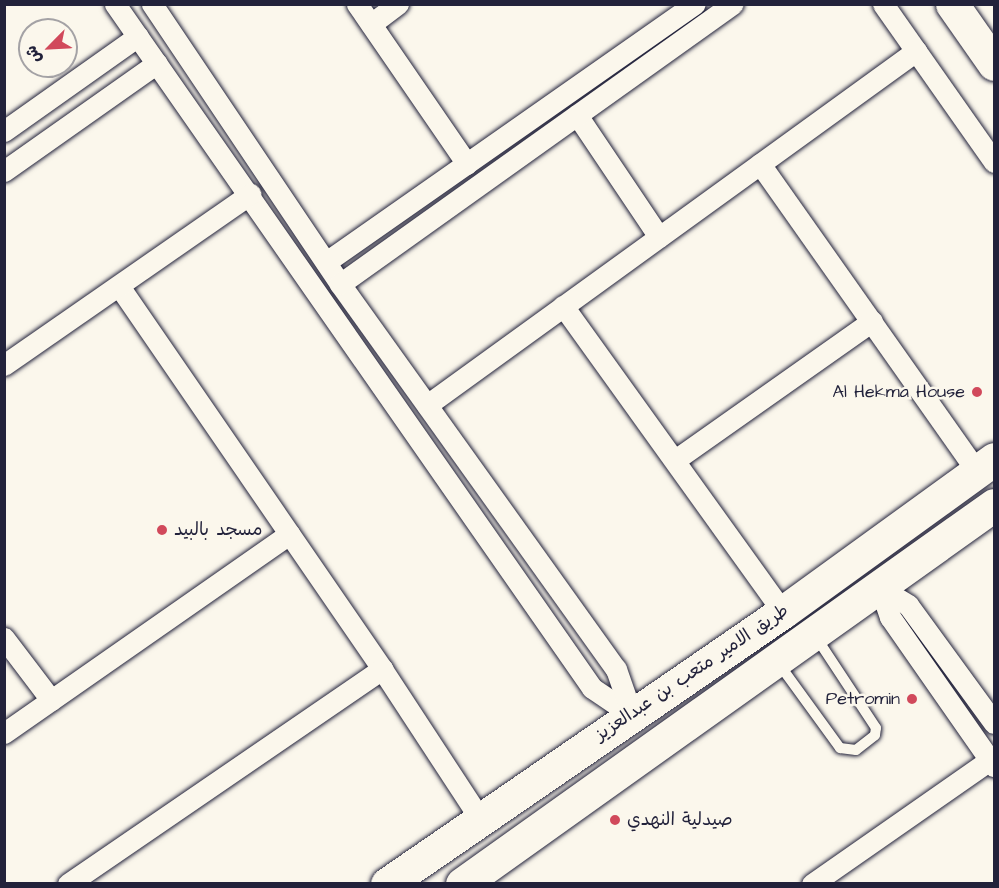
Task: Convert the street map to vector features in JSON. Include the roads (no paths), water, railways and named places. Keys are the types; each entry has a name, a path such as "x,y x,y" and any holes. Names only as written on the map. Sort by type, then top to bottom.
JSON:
{"main road":[{"path":"952,4 994,64"},
{"name":"طريق الامير متعب بن عبدالعزيز","path":"387,884 783,612 986,465"},
{"name":"طريق الامير متعب بن عبدالعزيز","path":"462,884 994,505"}],"street":[{"path":"115,4 250,194 592,688 632,715"},
{"path":"152,4 340,284 616,669 632,715"},
{"path":"357,4 467,164"},
{"path":"371,24 398,4"},
{"path":"326,262 695,4"},
{"path":"340,284 732,4"},
{"path":"883,4 994,162"},
{"path":"5,129 138,36"},
{"path":"427,405 916,51"},
{"path":"4,171 157,63"},
{"path":"577,115 659,237"},
{"path":"760,164 872,321 986,465"},
{"path":"4,365 250,194"},
{"path":"119,286 382,669 480,819"},
{"path":"563,306 783,612"},
{"path":"675,460 872,321"},
{"path":"4,733 289,534"},
{"path":"880,588 908,605 994,723"},
{"path":"812,884 840,876 992,763 890,617 880,588"},
{"path":"4,638 51,700"},
{"path":"68,884 382,669"}],"lane":[{"path":"777,661 840,748 856,750 875,735 876,728 815,634"}],"place":[{"name":"Al Hekma House","path":"977,392"},
{"name":"مسجد بالبيد","path":"162,530"},
{"name":"Petromin","path":"912,699"},
{"name":"صيدلية النهدي","path":"615,820"}]}
